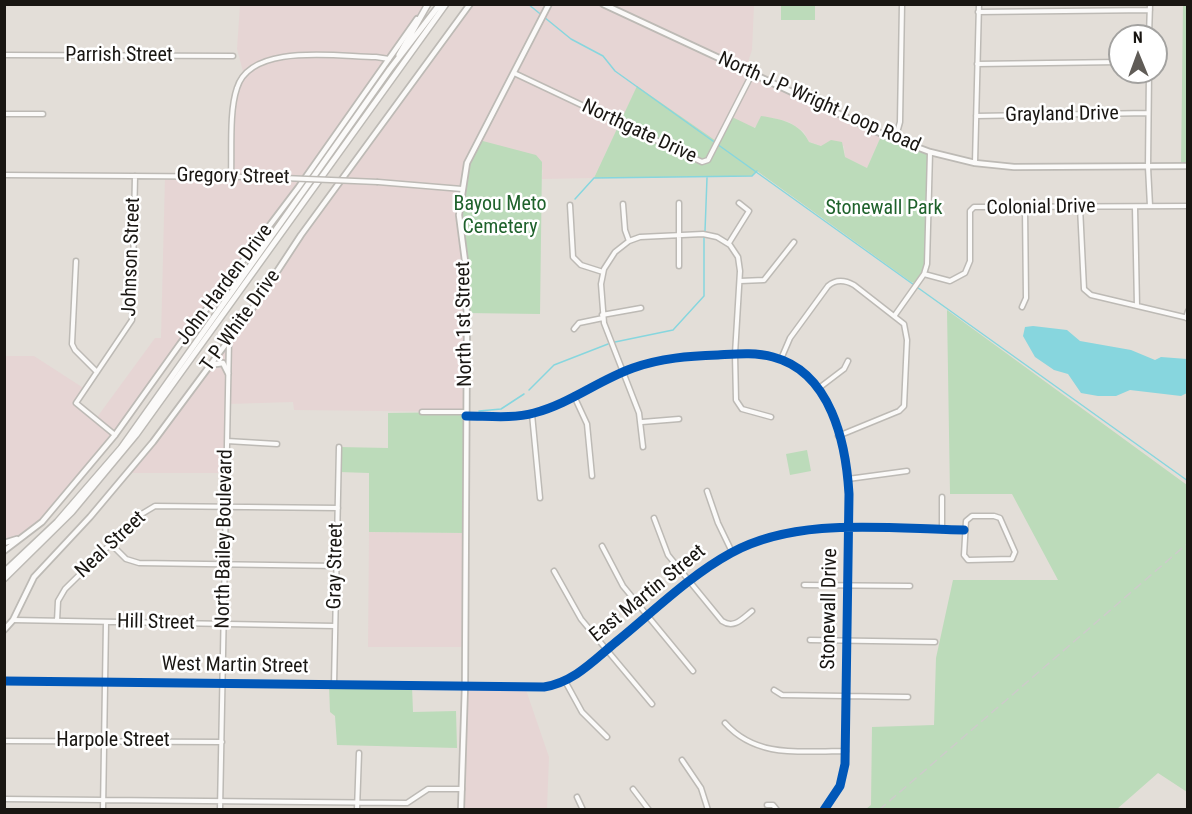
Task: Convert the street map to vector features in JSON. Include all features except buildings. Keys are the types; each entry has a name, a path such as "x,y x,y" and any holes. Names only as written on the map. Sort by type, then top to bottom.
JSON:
{"highway":[{"path":"390,69 428,4"},
{"path":"4,572 57,522 128,438 390,69 440,4"},
{"path":"4,579 72,512 130,443 446,4"}],"main road":[{"name":"John Harden Drive","path":"4,551 50,514 115,435 180,344 298,188 428,4"},
{"name":"T P White Drive","path":"4,630 13,620 34,577 124,478 229,340 269,285 301,235 470,4"},
{"name":"North J P Wright Loop Road","path":"603,4 895,140 930,152 975,163 1039,168 1188,166"},
{"name":"North 1st Street","path":"461,810 465,686 466,414 465,261 459,225 462,189 469,160 548,6"},
{"path":"209,365 223,363 228,373"},
{"path":"4,543 22,537"}],"street":[{"path":"895,140 899,128 902,4"},
{"path":"975,163 979,4"},
{"path":"1149,24 1150,4"},
{"path":"978,12 1150,10"},
{"name":"Parrish Street","path":"4,56 233,56"},
{"path":"231,176 236,88 248,70 265,60 281,56 376,57 389,60"},
{"path":"977,64 1108,62"},
{"name":"Northgate Drive","path":"514,74 700,162 708,160 717,146 752,74"},
{"path":"1149,84 1150,207"},
{"name":"Grayland Drive","path":"976,116 1149,113"},
{"path":"4,114 43,114"},
{"path":"895,315 924,274 929,241 930,152"},
{"name":"Gregory Street","path":"4,175 231,176 378,182 462,189"},
{"name":"Johnson Street","path":"115,435 76,403 127,329 133,314 135,176"},
{"path":"679,203 679,266"},
{"path":"729,243 749,211 739,203"},
{"path":"623,204 625,230 629,241"},
{"path":"570,205 573,257 581,265 603,272"},
{"name":"Colonial Drive","path":"924,274 950,281 965,273 970,261 970,211 974,207 1188,206"},
{"path":"1080,207 1084,290 1091,295 1187,318 1188,311"},
{"path":"1136,207 1137,306"},
{"path":"1022,308 1026,298 1025,208"},
{"path":"643,447 642,422 602,317 603,272 615,252 629,241 647,236 710,235 729,243 738,257 740,281 735,354 738,405 742,409 771,417"},
{"path":"740,281 764,280 794,242"},
{"path":"76,261 72,344 97,372"},
{"path":"781,359 790,338 828,286 836,281 849,282 895,315 907,331 906,403 899,411 838,436"},
{"path":"574,329 579,323 641,308"},
{"name":"North Bailey Boulevard","path":"220,810 229,340"},
{"name":"Stonewall Drive","path":"422,412 532,414 623,372 667,359 735,354 764,355 781,359 799,369 819,388 830,408 848,479 849,529 846,751 840,786 824,810"},
{"path":"819,388 844,369 848,361"},
{"path":"574,396 587,424 592,476"},
{"path":"532,414 540,498"},
{"path":"642,422 679,419"},
{"path":"227,441 277,444"},
{"name":"Gray Street","path":"334,685 339,447"},
{"path":"848,479 908,471"},
{"path":"706,491 732,552"},
{"path":"942,496 942,530"},
{"name":"Neal Street","path":"57,621 60,596 140,515 155,506 338,508"},
{"path":"654,518 668,555 725,623 736,624 753,611"},
{"path":"968,518 1000,518 1016,552 1012,559 968,560 964,555 964,530 968,518"},
{"name":"East Martin Street","path":"465,686 537,687 565,681 689,582 732,552 781,534 808,530 849,529 964,530"},
{"path":"111,544 126,559 139,563 337,566"},
{"path":"602,546 619,580 693,670"},
{"path":"554,571 573,607 652,705"},
{"path":"804,585 910,586"},
{"name":"Hill Street","path":"13,620 335,626"},
{"path":"103,810 106,622"},
{"path":"810,640 935,642"},
{"name":"West Martin Street","path":"4,681 465,686"},
{"path":"565,681 582,712 607,737"},
{"path":"774,690 782,695 908,697"},
{"path":"725,723 748,742 768,750 846,751"},
{"name":"Harpole Street","path":"4,741 222,742"},
{"path":"357,810 359,753"},
{"path":"682,760 701,788 708,810"},
{"path":"4,799 406,803 428,789 462,789"},
{"path":"633,789 649,810"},
{"path":"577,797 583,810"},
{"path":"767,805 773,805 777,810"}],"shaded area":[{"path":"240,5 427,5 115,435 39,520 5,546 5,356 34,356 85,389 76,403 95,420 155,338 161,338 165,176 231,175 235,97 244,75 237,49"},
{"path":"470,5 754,5 752,50 745,71 882,134 867,168 845,157 844,146 821,146 809,142 804,132 789,122 773,118 719,144 637,87 594,178 542,179 543,169 465,261 466,412 294,410 293,402 228,404 227,473 128,473 224,347 301,235"},
{"path":"369,532 465,533 465,647 368,647"},
{"path":"465,686 525,687 549,757 547,809 461,810"}],"green space":[{"path":"781,5 815,5 815,20 781,20"},
{"path":"1183,5 1187,5 1187,166 1181,166"},
{"name":"Stonewall Park","path":"637,86 719,143 732,117 755,128 761,116 790,123 801,130 809,142 821,146 831,140 842,142 845,157 867,168 882,134 930,152 927,264 917,284 911,282 757,171 752,176 594,178"},
{"name":"Bayou Meto Cemetery","path":"479,140 536,155 542,162 540,314 466,313 465,261 459,231 463,177"},
{"path":"947,310 1187,485 1187,792 1158,773 1117,809 866,809 871,805 872,727 934,725 936,658 953,580 1058,580 1012,494 950,494"},
{"path":"466,412 465,533 369,532 369,473 339,472 339,447 388,448 388,413"},
{"path":"807,450 811,471 790,475 786,454"},
{"path":"329,685 412,686 413,712 456,711 457,748 337,745 335,716 330,712"}],"water":[{"path":"1025,327 1067,330 1080,341 1131,350 1155,360 1161,357 1187,359 1187,393 1181,396 1130,390 1116,396 1098,396 1081,393 1068,374 1054,370 1035,357 1023,336"}],"waterway":[{"path":"528,4 571,39 603,56 615,71 1188,481"},
{"path":"575,199 594,178 752,176 757,171"},
{"path":"705,231 707,178"},
{"path":"615,342 673,330 704,296 704,237"},
{"path":"529,390 554,365 608,344"},
{"path":"479,411 501,409 524,394"}],"railway":[{"path":"879,810 1188,543"}],"cycle path":[{"path":"466,416 509,417 534,413 559,404 633,368 686,357 766,355 793,365 809,378 822,393 839,432 849,494 845,764 840,786 824,810"},
{"path":"4,681 544,687 565,681 583,670 701,572 731,553 757,541 814,529 844,527 964,530"}]}
